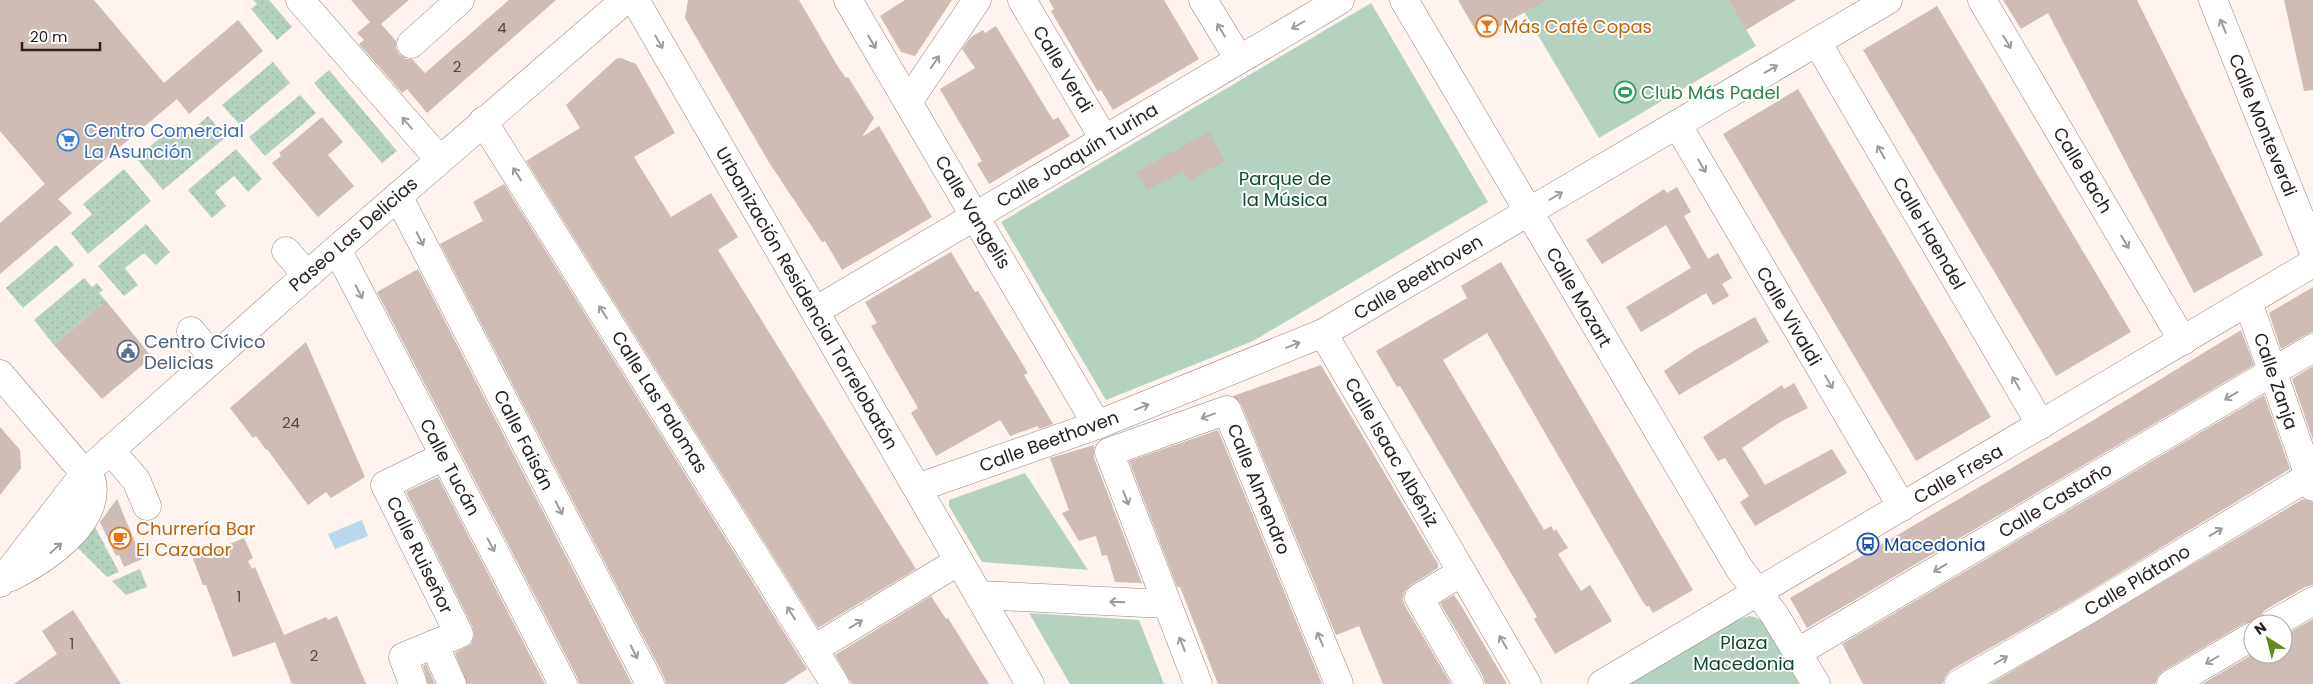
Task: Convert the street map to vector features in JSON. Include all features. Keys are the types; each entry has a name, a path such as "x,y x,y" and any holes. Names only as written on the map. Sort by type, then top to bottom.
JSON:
{"street":[{"path":"411,44 460,0"},
{"name":"Paseo Las Delicias","path":"84,473 439,159 625,0"},
{"name":"Urbanización Residencial Torrelobatón","path":"635,0 1030,684"},
{"name":"Calle Vangelis","path":"848,0 1097,425"},
{"path":"908,102 977,0"},
{"name":"Calle Verdi","path":"1022,0 1104,139"},
{"path":"1203,0 1239,59"},
{"name":"Calle Joaquín Turina","path":"816,311 1340,0"},
{"name":"Calle Mozart","path":"1404,0 1738,568 1757,592"},
{"name":"Calle Beethoven","path":"916,488 1097,425 1323,333 1888,0"},
{"name":"Calle Bach","path":"1982,0 2183,340"},
{"name":"Calle Monteverdi","path":"2213,0 2313,250"},
{"path":"301,1 439,159"},
{"name":"Calle Haendel","path":"1816,42 2041,425"},
{"name":"Calle Las Palomas","path":"484,121 814,649 833,683"},
{"name":"Calle Vivaldi","path":"1677,124 1902,507"},
{"name":"Calle Faisán","path":"398,196 650,684"},
{"name":"Calle Tucán","path":"337,249 563,684"},
{"path":"286,251 307,275"},
{"name":"Calle Fresa","path":"1602,684 2313,263"},
{"name":"Calle Zanja","path":"2248,302 2312,479"},
{"path":"192,331 213,357"},
{"name":"Calle Isaac Albéniz","path":"1323,333 1527,684"},
{"name":"Calle Castaño","path":"1798,652 2313,348"},
{"path":"0,374 92,482 94,494 81,522 54,551 32,566 0,583"},
{"name":"Calle Almendro","path":"1166,604 1109,452 1227,410 1339,684"},
{"path":"110,450 136,480 147,506"},
{"name":"Calle Ruiseñor","path":"413,684 403,657 459,634 385,485 444,456"},
{"name":"Calle Plátano","path":"1959,684 2312,479"},
{"path":"814,649 958,561"},
{"path":"1462,572 1419,598 1469,684"},
{"path":"1757,592 1774,614 1816,684"},
{"path":"979,596 1166,604 1198,684"},
{"path":"2291,614 2313,601"},
{"path":"2171,684 2243,642"},
{"path":"434,644 452,684"}],"green space":[{"path":"253,0 269,0 292,27 277,40 251,9 257,4"},
{"name":"Club Más Padel","path":"1517,0 1728,0 1756,46 1599,138"},
{"name":"Parque de la Música","path":"1371,3 1488,202 1253,341 1106,400 1001,222"},
{"path":"273,62 290,83 240,125 222,105"},
{"path":"329,70 397,151 382,163 314,83"},
{"path":"300,95 316,113 265,156 249,137"},
{"path":"208,116 226,137 163,190 136,158 177,124 187,135"},
{"path":"236,149 262,179 248,192 234,176 215,192 226,206 212,218 188,190"},
{"path":"124,169 151,201 88,254 71,233 92,214 83,204"},
{"path":"146,224 170,252 156,265 144,253 125,268 138,285 124,296 98,266"},
{"path":"56,245 74,265 23,308 6,288"},
{"path":"84,278 92,287 97,283 103,290 99,293 106,301 54,345 34,320"},
{"path":"1025,473 1088,570 982,562 949,506 949,500"},
{"path":"95,527 119,572 107,577 77,547"},
{"path":"140,569 147,587 126,595 112,581"},
{"path":"1029,613 1139,620 1164,684 1070,684"},
{"name":"Plaza Macedonia","path":"1749,616 1764,622 1801,684 1629,684 1736,621"}],"water":[{"path":"362,520 368,536 335,549 328,534"}],"building":[{"name":"Centro Comercial La Asunción","path":"0,0 94,0 164,83 238,20 263,51 189,114 177,99 58,199 72,213 0,274 0,223 45,184 0,131"},
{"path":"351,0 409,0 381,24 396,41 396,48 399,54 406,59 412,59 425,73 509,0 556,0 427,113 407,89 402,93 359,44 364,40 357,33 370,22"},
{"path":"688,0 799,0 838,67 846,78 848,77 874,118 862,137 879,126 932,217 842,270 825,241 822,242 770,164 685,18"},
{"path":"905,0 952,0 915,56 901,52 880,16"},
{"path":"1049,0 1164,0 1199,59 1113,110 1101,90 1098,92 1051,11 1054,9"},
{"name":"Más Café Copas","path":"1458,0 1546,0 1480,38"},
{"path":"1728,0 1796,0 1746,30"},
{"path":"2003,0 2137,0 2263,255 2194,293 2048,13 2021,29"},
{"path":"2284,0 2313,0 2313,90 2304,91"},
{"path":"1937,6 2131,332 2056,376 1863,50"},
{"path":"996,26 1053,120 1058,117 1070,136 989,184 977,164 982,161 940,89 975,68 962,49 971,37 983,30 985,33"},
{"path":"621,58 636,64 675,133 634,157 671,217 711,193 738,237 718,250 916,569 818,628 526,161 580,128 566,105 616,59"},
{"path":"1798,89 1991,417 1916,461 1723,134"},
{"path":"322,117 343,142 328,155 354,186 318,217 272,163 281,156 279,153"},
{"path":"1209,132 1225,161 1189,181 1184,171 1147,190 1136,172"},
{"path":"504,184 807,669 784,684 666,684 440,244 483,221 473,202"},
{"path":"1677,187 1691,212 1684,216 1708,259 1718,253 1732,278 1722,284 1729,296 1713,305 1706,293 1641,332 1626,307 1691,268 1666,225 1602,264 1586,240 1664,189 1667,193"},
{"path":"951,252 975,292 978,291 1028,373 1024,375 1053,424 1039,429 1038,426 1010,436 1000,420 936,456 911,413 918,408 871,326 877,323 865,302"},
{"path":"1501,262 1693,590 1653,613 1649,606 1647,607 1487,333 1443,360 1544,530 1551,526 1554,531 1556,529 1568,548 1558,554 1581,591 1590,585 1612,621 1555,654 1534,619 1537,617 1400,386 1397,387 1376,351 1467,298 1461,286"},
{"path":"418,269 632,684 579,684 377,292"},
{"path":"2313,287 2313,332 2281,349 2269,313"},
{"name":"Centro Cívico Delicias","path":"106,301 152,357 102,399 54,345"},
{"path":"1755,317 1769,342 1679,395 1664,371 1695,350"},
{"path":"2241,330 2254,365 1807,628 1790,598 2092,421"},
{"path":"306,342 365,477 331,498 326,492 308,505 267,449 256,436 253,438 230,408"},
{"path":"1321,365 1438,564 1438,568 1405,591 1403,599 1405,606 1451,684 1383,684 1359,626 1336,635 1241,404 1233,396"},
{"path":"2313,366 2313,440 2292,379"},
{"path":"1794,383 1808,408 1782,421 1742,448 1765,485 1832,449 1847,473 1755,526 1740,502 1749,496 1725,458 1718,461 1703,437 1782,385 1784,389"},
{"path":"2264,395 2290,469 2078,598 1951,670 1945,677 1943,684 1863,684 1842,644"},
{"path":"0,427 20,450 21,468 0,495"},
{"path":"1218,430 1322,684 1218,684 1180,587 1177,587 1129,461"},
{"path":"1094,445 1094,458 1142,583 1115,582 1107,555 1102,556 1096,536 1079,541 1062,513 1069,510 1050,458"},
{"path":"438,477 545,684 467,684 455,653 471,644 474,636 473,628 406,492"},
{"name":"Churrería Bar El Cazador","path":"117,499 142,559 124,567 119,555 116,556 100,522"},
{"path":"2303,499 2313,502 2313,585 2305,587 2265,610 2262,614 2243,614 2243,624 2163,671 2158,676 2155,684 1990,684"},
{"path":"244,538 253,558 248,561 252,569 255,567 284,635 326,617 328,620 337,616 366,684 292,684 275,642 233,657 206,585 203,585 193,559"},
{"path":"1454,595 1507,684 1485,684 1483,676 1440,603"},
{"path":"931,596 946,619 948,618 989,684 852,684 835,655"},
{"path":"73,610 121,684 14,684 57,654 42,631"},
{"path":"2313,619 2313,684 2202,684 2243,660 2243,664 2293,664 2293,630"},
{"path":"426,664 435,684 428,684 423,666"}],"place":[{"name":"Más Café Copas","path":"1487,26"},
{"name":"Club Más Padel","path":"1625,92"},
{"name":"Centro Comercial La Asunción","path":"68,140"},
{"name":"Centro Cívico Delicias","path":"128,351"},
{"name":"Churrería Bar El Cazador","path":"120,538"},
{"name":"Macedonia","path":"1868,544"}]}
